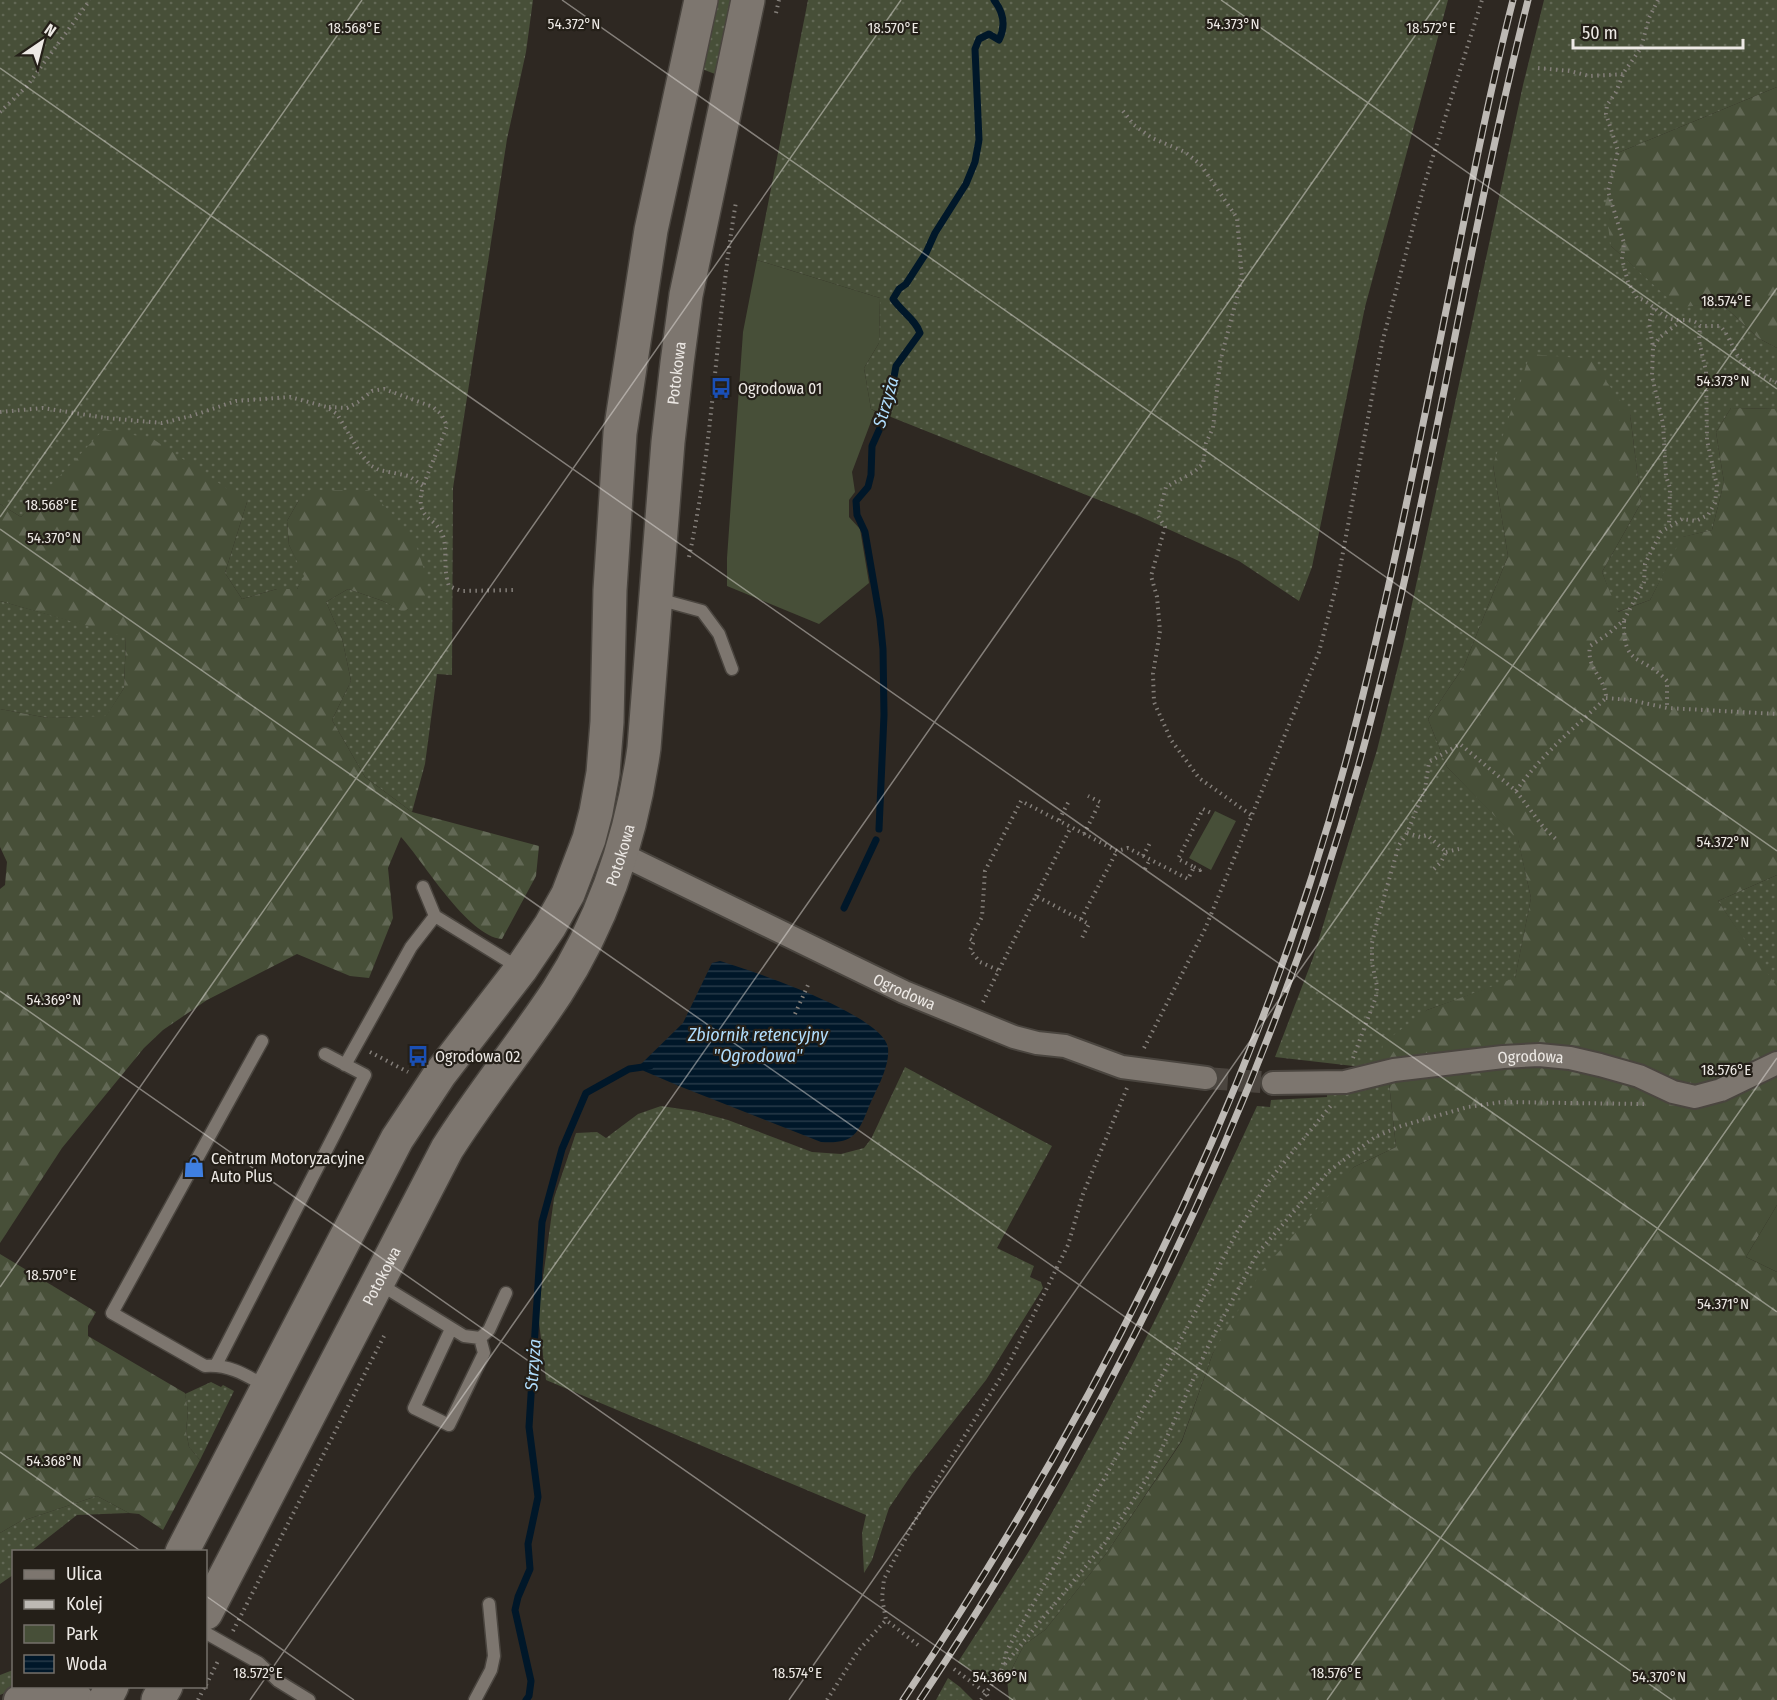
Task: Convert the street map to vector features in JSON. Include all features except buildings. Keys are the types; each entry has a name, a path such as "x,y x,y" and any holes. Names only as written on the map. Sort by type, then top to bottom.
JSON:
{"main road":[{"name":"Potokowa","path":"183,1550 397,1139 420,1101 461,1044 521,969 550,926 568,894 586,849 603,773 607,722 610,590 620,433 651,230 701,0"},
{"name":"Potokowa","path":"207,1611 247,1532 390,1290 453,1140 557,992 596,920 621,855 639,784 669,601 668,442 686,295 748,0"},
{"path":"682,79 728,92"},
{"path":"521,969 557,992"},
{"path":"205,1509 247,1532"}],"street":[{"name":"Ogrodowa","path":"621,855 904,992 1014,1037 1036,1043 1065,1046 1135,1070 1206,1078"},
{"name":"Ogrodowa","path":"1273,1083 1345,1082 1394,1070 1539,1055 1570,1058 1600,1065 1639,1076 1673,1092 1695,1097 1721,1089 1777,1063"},
{"path":"18,1700 43,1688"},
{"path":"52,1688 77,1696 80,1700"}],"lane":[{"path":"669,601 697,608 705,615 721,636 732,669"},
{"path":"423,886 435,916 521,969"},
{"path":"345,1065 411,947 435,916"},
{"path":"262,1041 112,1313 205,1366 216,1365 232,1368 268,1388"},
{"path":"216,1365 365,1075 325,1054"},
{"path":"390,1290 464,1336 480,1338 489,1330 506,1293"},
{"path":"451,1329 414,1408 449,1425 484,1353 480,1338"},
{"path":"475,1700 491,1670 494,1656 489,1604"},
{"path":"207,1634 259,1663 278,1681 309,1700"}],"path":[{"path":"0,112 27,86 90,0"},
{"path":"774,21 779,0"},
{"path":"1145,1047 1205,929 1319,652 1338,579 1382,343 1425,182 1482,0"},
{"path":"1658,0 1649,18 1641,48 1607,105 1606,114 1618,151 1608,191 1624,243 1622,259 1628,282 1637,297 1669,318 1691,320 1700,326 1720,326 1726,332 1734,351 1744,366 1777,383"},
{"path":"1538,68 1570,71 1589,76 1625,74"},
{"path":"1123,111 1134,125 1152,138 1185,152 1201,165 1237,218 1242,278 1220,362 1213,428 1206,443 1203,464 1166,486 1158,516 1165,527 1151,576 1157,597 1160,631 1153,674 1154,702 1171,740 1199,778 1251,815"},
{"path":"669,601 684,577 697,519 719,318 737,195"},
{"path":"1654,308 1649,323 1653,347 1652,376 1663,424 1665,476 1670,488 1669,526"},
{"path":"1653,347 1659,338 1681,320"},
{"path":"1516,791 1536,763 1606,698 1606,689 1590,663 1588,655 1590,646 1624,620 1644,582 1645,564 1662,532 1682,519 1696,521 1708,515 1716,503 1717,486 1707,440 1706,371 1699,341 1700,326"},
{"path":"0,412 43,408 106,418 162,423 236,401 290,397 327,407 347,408 372,391 384,389 425,403 441,414 447,426 419,500 428,519 441,531 445,551 444,568 450,586 461,591 516,590"},
{"path":"327,407 337,414 370,465 379,470 409,476 423,486"},
{"path":"1624,620 1624,640 1627,650 1634,658 1657,670 1667,681 1667,708"},
{"path":"1606,698 1630,700 1667,708 1777,714"},
{"path":"1002,1667 1007,1650 1156,1387 1237,1232 1268,1182 1323,1118 1345,1082 1376,997 1377,986 1372,963 1372,943 1399,845 1407,833 1425,789 1429,762 1460,744 1516,791 1544,828 1557,840"},
{"path":"1084,834 1100,802 1088,796"},
{"path":"1059,820 1070,799"},
{"path":"998,970 980,962 970,950 974,941 970,939 981,917 985,871 1021,801 1117,850 1128,848 1188,879 1194,867"},
{"path":"1202,865 1200,870 1178,859 1203,809 1213,814"},
{"path":"980,1008 1071,827"},
{"path":"1407,833 1420,837 1427,835 1446,852"},
{"path":"1143,856 1150,841"},
{"path":"1446,852 1459,849"},
{"path":"1081,919 1117,850"},
{"path":"1433,870 1441,862 1446,852"},
{"path":"1145,869 1150,859"},
{"path":"1035,896 1089,924 1082,938"},
{"path":"795,1014 808,985"},
{"path":"356,1044 408,1072"},
{"path":"402,1081 412,1066"},
{"path":"918,1645 886,1620 882,1598 884,1579 933,1487 1007,1367 1042,1298 1068,1245 1083,1194 1135,1070"},
{"path":"981,1700 1002,1667 1105,1543 1131,1504 1152,1470 1210,1340 1257,1254 1329,1171 1375,1137 1401,1126 1468,1107 1502,1102 1647,1104"},
{"path":"207,1682 390,1290"},
{"path":"827,1700 858,1651 886,1620"},
{"path":"954,1669 986,1693 990,1700"}],"green space":[{"path":"0,0 533,0 526,52 507,139 453,488 452,675 437,674 425,764 412,812 365,777 332,720 351,681 342,638 326,602 348,589 383,601 403,611 299,500 287,521 289,545 305,576 297,589 277,589 242,599 225,573 247,502 39,500 21,517 0,504"},
{"path":"715,0 734,0 715,74 702,69"},
{"path":"808,0 1448,0 1365,307 1312,567 1299,601 1239,561 1139,516 871,409 864,368 879,343 880,298 757,260"},
{"path":"1544,0 1777,0 1777,87 1615,154 1611,246 1678,306 1722,304 1758,338 1777,348 1777,409 1731,408 1716,432 1724,482 1712,530 1683,537 1650,600 1617,612 1602,572 1641,503 1630,414 1493,465 1508,556 1464,666 1428,719 1447,767 1518,839 1531,898 1515,979 1427,1010 1380,1065 1362,1067 1275,1057 1313,958 1377,750 1403,646 1523,85"},
{"path":"1777,87 1777,348 1758,338 1722,304 1678,307 1611,246 1605,206 1615,154"},
{"path":"757,260 880,298 879,343 864,368 871,409 875,411 852,472 855,492 849,500 849,517 860,529 869,583 819,624 727,586 743,332"},
{"path":"1530,354 1590,359 1630,414 1641,503 1602,572 1618,612 1650,600 1682,537 1712,530 1724,482 1716,432 1731,408 1777,409 1777,875 1718,901 1777,987 1777,1051 1697,1088 1688,1087 1603,1057 1380,1065 1383,1043 1427,1010 1515,978 1531,898 1518,840 1447,767 1428,719 1464,666 1508,556 1493,465"},
{"path":"104,429 153,439 247,502 225,573 242,599 277,589 297,589 304,576 289,545 287,521 299,500 320,490 369,490 413,536 424,569 427,595 403,612 383,601 348,589 326,602 342,638 351,681 332,720 365,777 412,812 539,846 536,876 502,939 489,935 461,912 401,837 388,868 393,918 369,978 350,976 297,954 207,1000 163,1030 144,1048 62,1148 0,1243 0,889 5,885 7,862 0,847 0,709 48,718 106,716 124,688 126,637 0,601 0,504 21,517"},
{"path":"0,601 126,636 124,688 106,717 48,718 0,709"},
{"path":"1215,811 1236,821 1211,870 1189,858"},
{"path":"1777,875 1777,987 1776,988 1718,901"},
{"path":"1519,1063 1601,1071 1681,1105 1777,1071 1777,1205 1746,1257 1777,1272 1777,1700 1009,1700 1007,1678 1024,1645 1045,1630 1106,1554 1182,1441 1213,1353 1261,1272 1354,1167 1396,1147 1389,1083 1454,1071"},
{"path":"905,1067 1052,1146 997,1248 1034,1266 1030,1277 1041,1282 1043,1288 986,1380 912,1474 889,1508 872,1560 864,1573 862,1533 866,1515 546,1380 538,1314 554,1198 576,1133 597,1132 606,1138 638,1114 661,1106 695,1111 728,1120 812,1152 841,1154 864,1148 871,1139"},
{"path":"1389,1083 1396,1147 1354,1167 1213,1353 1182,1440 1106,1554 1045,1630 1024,1645 1007,1678 981,1674 958,1662 1039,1535 1106,1415 1184,1262 1257,1106 1270,1107 1271,1100 1327,1097 1327,1092"},
{"path":"1777,1205 1777,1272 1746,1257"},
{"path":"0,1254 96,1312 88,1326 88,1336 185,1393 188,1411 186,1431 189,1447 200,1460 163,1530 139,1514 129,1513 97,1496 19,1522 0,1533"},
{"path":"211,1382 234,1391 200,1460 189,1447 185,1394"},
{"path":"97,1496 129,1513 77,1515 32,1550 12,1550 12,1576 0,1584 0,1533 19,1522"},
{"path":"12,1670 13,1689 0,1695 0,1675"},
{"path":"948,1678 960,1687 973,1700 936,1700"}],"water":[{"name":"Zbiornik retencyjny \"Ogrodowa\"","path":"720,961 785,984 841,1008 881,1035 888,1048 887,1063 860,1126 847,1140 821,1142 679,1086 644,1071 639,1066 683,1023 712,963"}],"waterway":[{"name":"Strzyża","path":"879,829 884,715 883,649 865,532 857,515 856,501 868,487 871,475 872,446 888,410 896,366 920,333 893,299 899,289 906,284 926,253 935,233 966,184 975,162 979,140 975,49 979,39 989,34 999,40 1003,30 1003,20 994,0"},
{"name":"Strzyża","path":"844,908 876,840"},
{"name":"Strzyża","path":"526,1700 529,1696 531,1681 515,1610 530,1569 528,1544 538,1497 529,1427 542,1222 562,1149 586,1093 629,1069 650,1066"}],"tunnel":[{"path":"1206,1078 1273,1083"}],"railway":[{"path":"903,1700 975,1589 1043,1475 1107,1359 1167,1240 1222,1119 1271,995 1314,870 1351,742 1379,629 1488,107 1513,0"},
{"path":"920,1700 992,1588 1123,1358 1182,1239 1235,1118 1284,995 1328,870 1365,742 1388,650 1410,557 1506,92 1528,0"}],"place":[{"name":"Ogrodowa 01","path":"721,388"},
{"name":"Ogrodowa 02","path":"418,1056"},
{"name":"Centrum Motoryzacyjne Auto Plus","path":"194,1167"}]}
